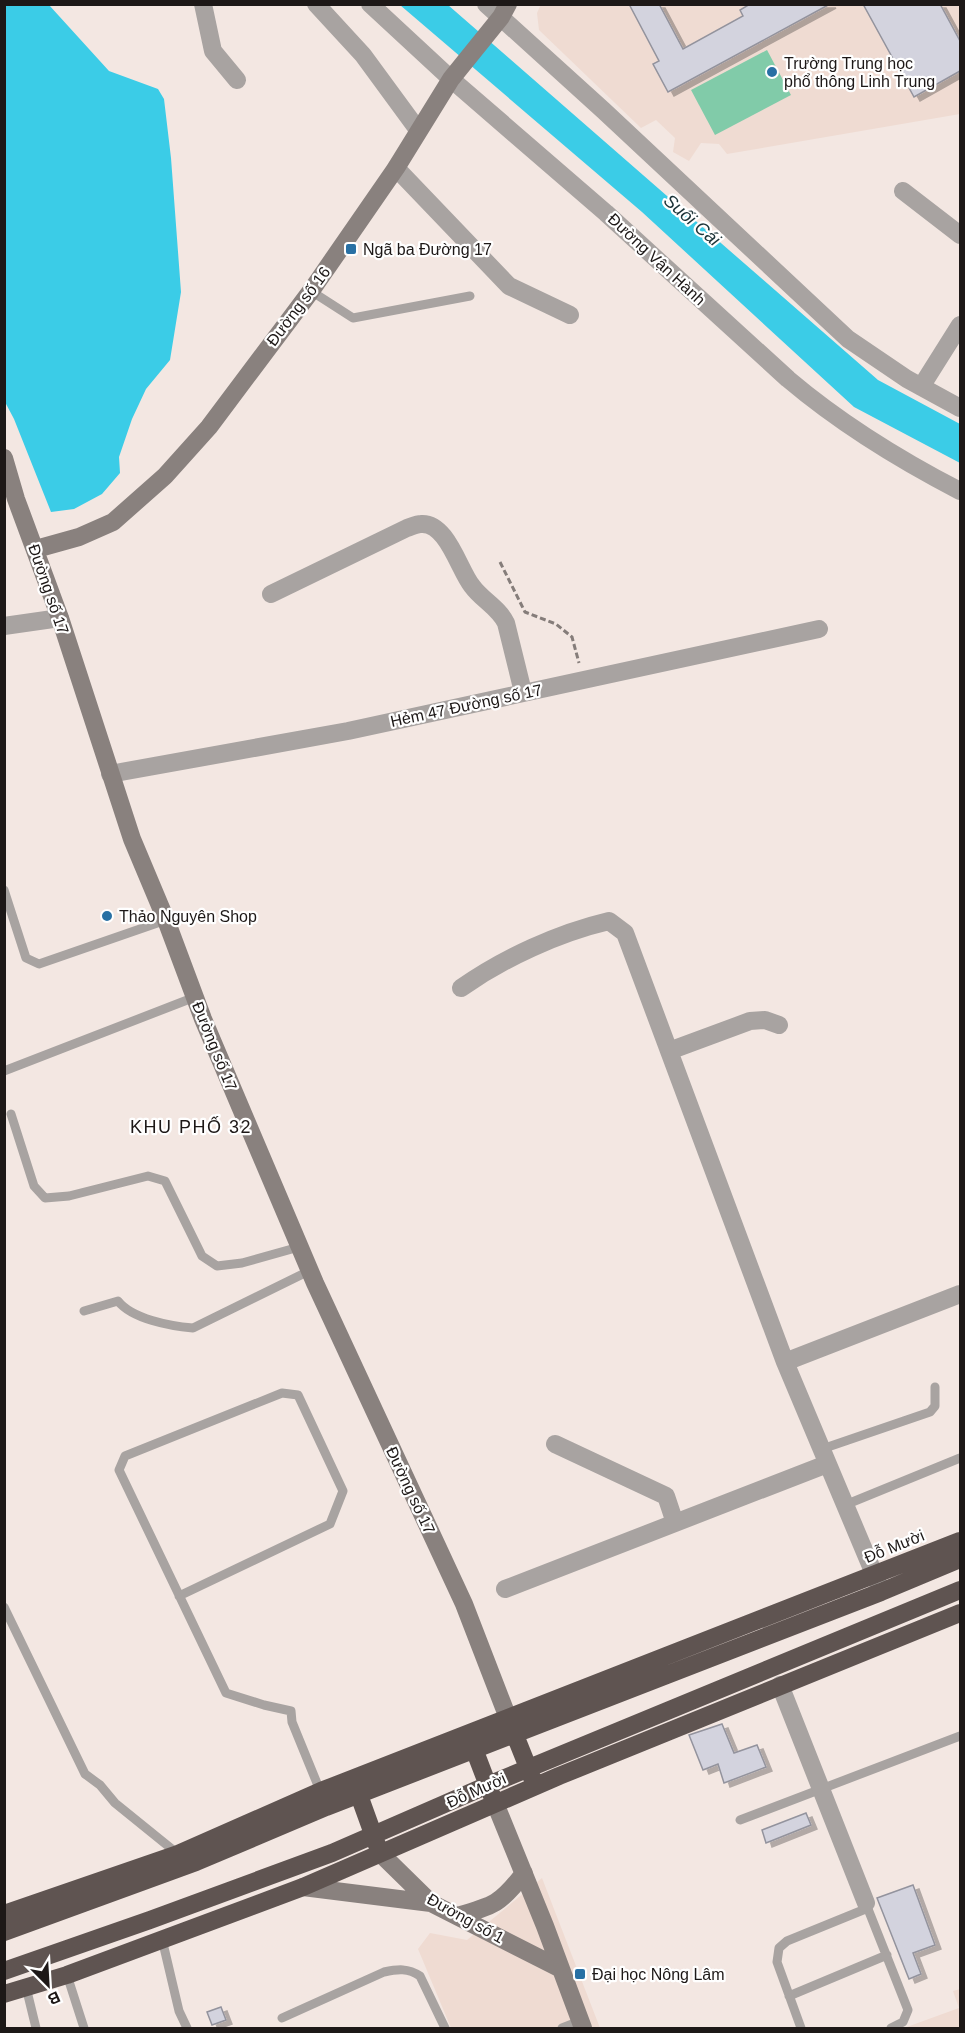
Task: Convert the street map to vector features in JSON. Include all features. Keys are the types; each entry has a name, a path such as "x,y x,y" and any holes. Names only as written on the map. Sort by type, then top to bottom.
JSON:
{"highway":[{"name":"Đỗ Mười","path":"878,1584 960,1540"},
{"name":"Đỗ Mười","path":"4,1914 178,1854 356,1787 878,1584 960,1559"},
{"name":"Đỗ Mười","path":"4,1994 68,1975 303,1887 381,1854 498,1810 532,1777 960,1590"},
{"name":"Đỗ Mười","path":"4,1971 310,1861 488,1785 532,1777 780,1685 960,1613"},
{"path":"511,1726 532,1777"},
{"path":"471,1741 498,1810"},
{"path":"356,1787 381,1854"},
{"name":"Đỗ Mười","path":"4,1932 196,1862 323,1799"}],"street":[{"path":"203,4 213,51 237,81"},
{"path":"315,4 363,55 418,130"},
{"name":"Đường Vận Hành","path":"370,4 456,73 772,366 819,405 928,474 960,491"},
{"path":"486,4 848,339 921,387 960,408"},
{"name":"Đường số 16","path":"36,549 79,537 113,522 165,476 209,427 311,291 396,168 456,73 500,17"},
{"path":"396,168 509,286 570,315"},
{"path":"903,191 960,235"},
{"path":"921,387 960,325"},
{"name":"Đường số 17","path":"4,458 16,499 60,618 132,839 195,997 309,1271 464,1604 511,1726"},
{"path":"271,594 407,528 422,524 434,527 454,552 471,585 501,614 506,623 523,693"},
{"path":"4,626 60,618"},
{"name":"Hẻm 47 Đường số 17","path":"110,774 348,731 819,629"},
{"path":"461,987 486,971 577,929 609,921 624,933 785,1362 878,1584"},
{"path":"669,1051 750,1021 765,1020 779,1025"},
{"path":"785,1362 960,1294"},
{"path":"555,1444 666,1496 675,1523"},
{"path":"506,1589 675,1523 824,1456"},
{"path":"780,1685 867,1905"},
{"path":"498,1810 582,2025"},
{"name":"Đường số 1","path":"381,1854 430,1903 561,1969"},
{"path":"457,1916 489,1907 509,1894 524,1873"},
{"path":"303,1887 430,1903"}],"lane":[{"path":"311,291 353,318 470,296"},
{"path":"4,890 8,912 26,958 39,964 166,920"},
{"path":"4,1071 195,997"},
{"path":"11,1114 34,1186 45,1198 69,1196 148,1176 165,1181 202,1256 217,1266 242,1263 299,1247"},
{"path":"84,1311 118,1301 125,1310 173,1326 193,1328 309,1271"},
{"path":"824,1456 930,1412 935,1406 935,1387"},
{"path":"179,1596 330,1524 343,1491 298,1395 282,1393 125,1456 119,1470 179,1596 226,1693 264,1706 291,1711 292,1722 323,1799"},
{"path":"845,1505 960,1458"},
{"path":"4,1606 84,1773 100,1785 116,1803 178,1854"},
{"path":"740,1820 960,1736"},
{"path":"801,2028 776,1958 783,1944 867,1905 908,2010 903,2022 891,2028"},
{"path":"162,1939 179,2011 187,2028"},
{"path":"789,1996 886,1955"},
{"path":"282,2018 384,1972 398,1969 420,1976 445,2028"},
{"path":"68,1975 84,2028"},
{"path":"26,1987 36,2028"},
{"path":"562,2028 582,2025"}],"path":[{"path":"500,562 525,612 556,624 572,637 583,680"}],"shaded area":[{"name":"Trường Trung học phổ thông Linh Trung","path":"541,4 960,5 960,114 727,154 719,144 701,143 689,161 673,152 675,138 656,120 641,128 539,30 537,13"},
{"path":"542,1878 600,2028 451,2028 418,1949 430,1933 467,1940"},
{"path":"960,1989 960,2028 904,2028 959,2008 953,1991"}],"green space":[{"path":"767,50 791,95 715,135 691,90"}],"water":[{"path":"4,5 49,5 109,71 158,89 164,99 171,158 181,292 170,360 146,389 132,419 119,457 120,473 102,494 74,509 51,512 5,402"},
{"name":"Suối Cái","path":"400,5 448,5 878,380 960,424 960,463 854,407 642,212"}],"building":[{"path":"629,4 659,4 683,49 743,16 740,10 750,4 830,4 668,92 653,64 659,61"},
{"path":"863,4 940,4 960,41 960,71 914,97"},
{"path":"722,1724 734,1753 757,1745 766,1767 724,1783 718,1764 703,1770 689,1735"},
{"path":"806,1813 811,1825 766,1843 762,1830"},
{"path":"913,1885 935,1945 913,1953 921,1974 909,1979 877,1898"},
{"path":"221,2007 226,2020 212,2025 207,2012"}],"place":[{"name":"Trường Trung học phổ thông Linh Trung","path":"772,72"},
{"name":"Ngã ba Đường 17","path":"351,249"},
{"name":"Thảo Nguyên Shop","path":"107,916"},
{"name":"Đại học Nông Lâm","path":"580,1974"}],"district":[{"name":"KHU PHỐ 32","path":"191,1127"}]}
